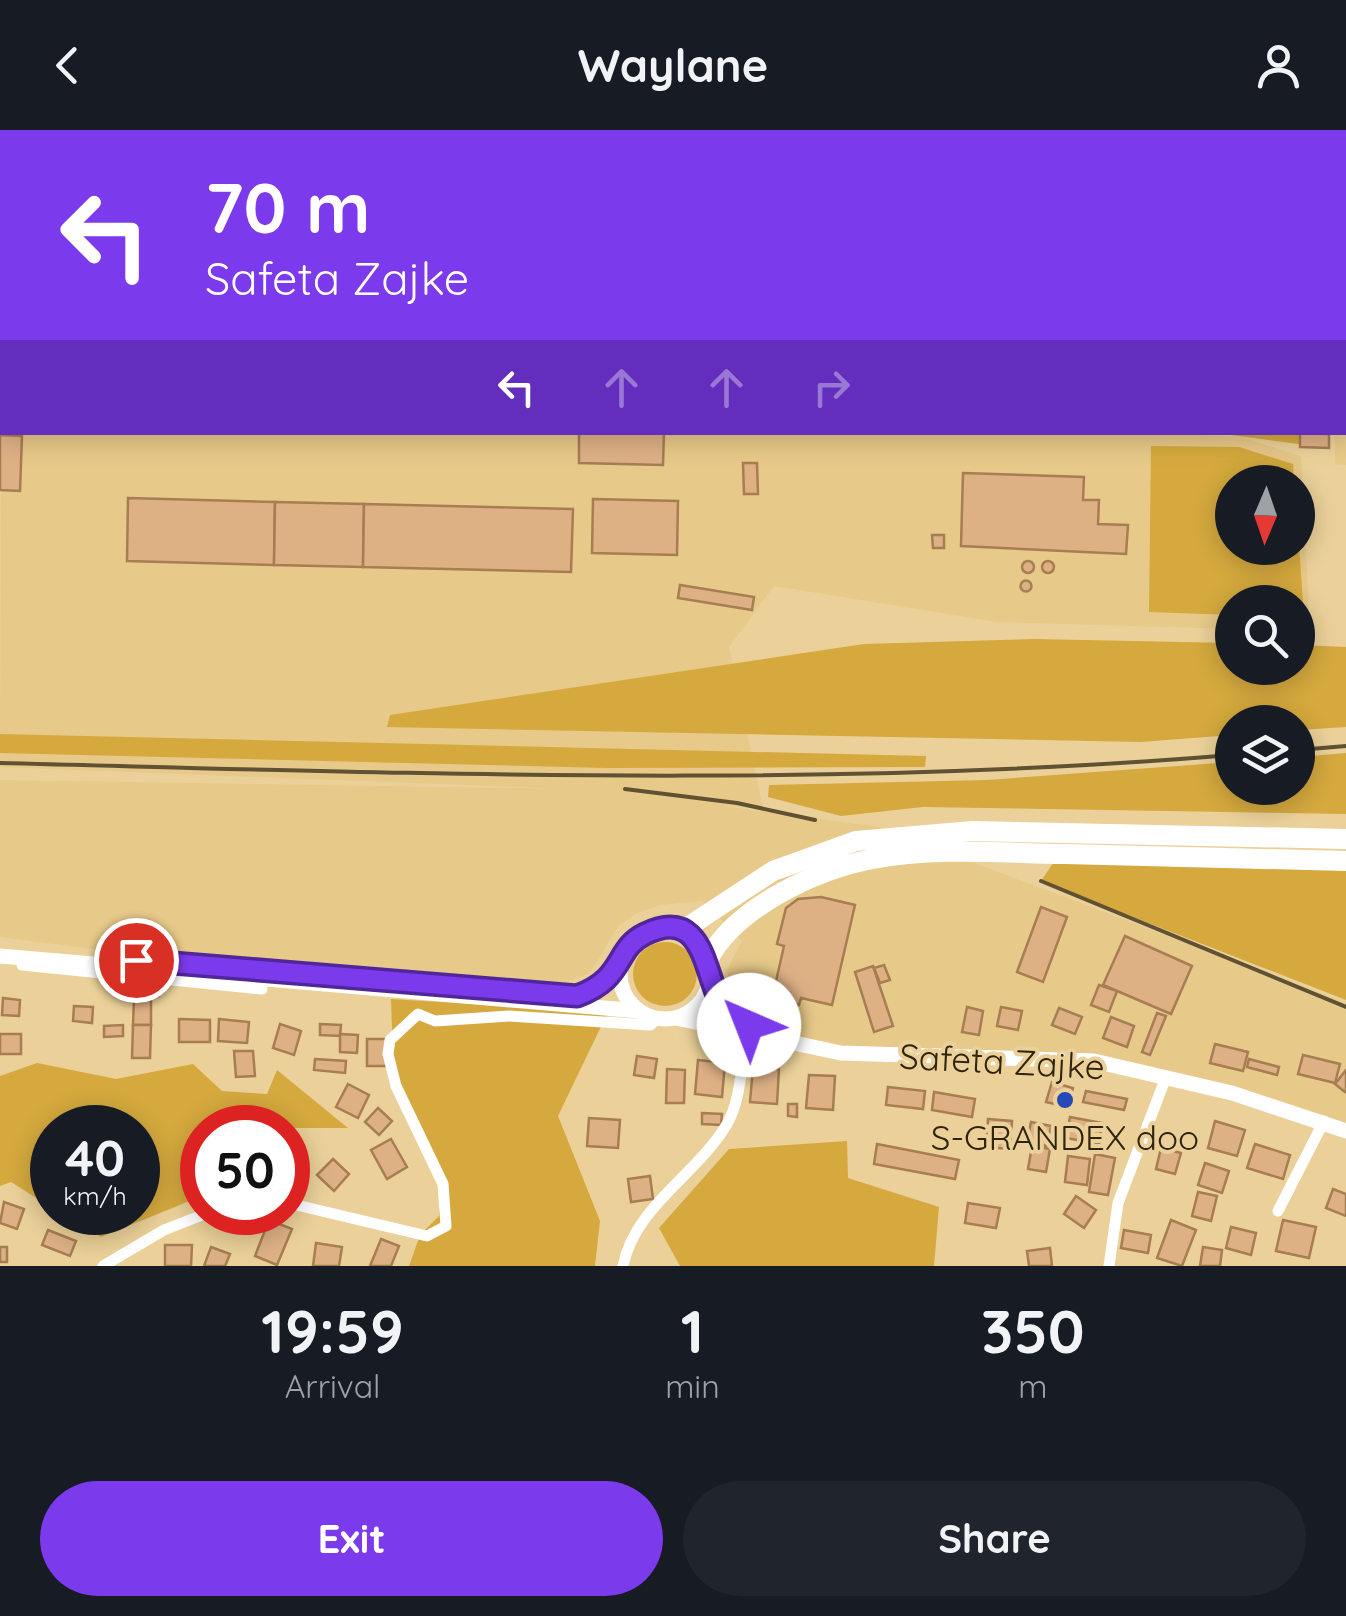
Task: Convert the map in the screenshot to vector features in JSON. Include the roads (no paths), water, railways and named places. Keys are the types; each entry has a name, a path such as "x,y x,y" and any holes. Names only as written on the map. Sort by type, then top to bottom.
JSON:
{"highway":[{"path":"680,932 773,871 830,848 880,837 973,831 1346,839"},
{"path":"709,968 724,936 776,898 835,870 876,858 972,852 1346,861"}],"main road":[{"path":"0,948 554,997 594,989 609,980 637,938 650,931 680,932"},
{"name":"Safeta Zajke","path":"680,932 700,946 727,1013 770,1038"},
{"name":"Safeta Zajke","path":"0,959 639,1011 841,1053 1083,1060 1166,1077 1324,1121 1346,1131"},
{"path":"621,962 622,990 639,1011"},
{"path":"676,1018 700,1002 709,968"}],"street":[{"path":"0,959 262,989"},
{"path":"310,1208 427,1236 446,1226 444,1184 396,1086 388,1054 390,1040 418,1014 422,994"},
{"path":"418,1014 435,1021 510,1016 650,1025 658,1018"},
{"path":"622,1266 627,1244 640,1223 727,1123 746,1033"},
{"path":"1110,1266 1118,1203 1166,1077"},
{"path":"1278,1212 1324,1121"},
{"path":"102,1266 180,1224"}],"railway":[{"path":"1315,749 1346,746"},
{"path":"0,763 617,776 924,772 1215,756"},
{"path":"625,789 737,803 815,820"},
{"path":"1041,881 1346,1007"}],"place":[{"name":"S-GRANDEX doo","path":"1065,1100"}]}
